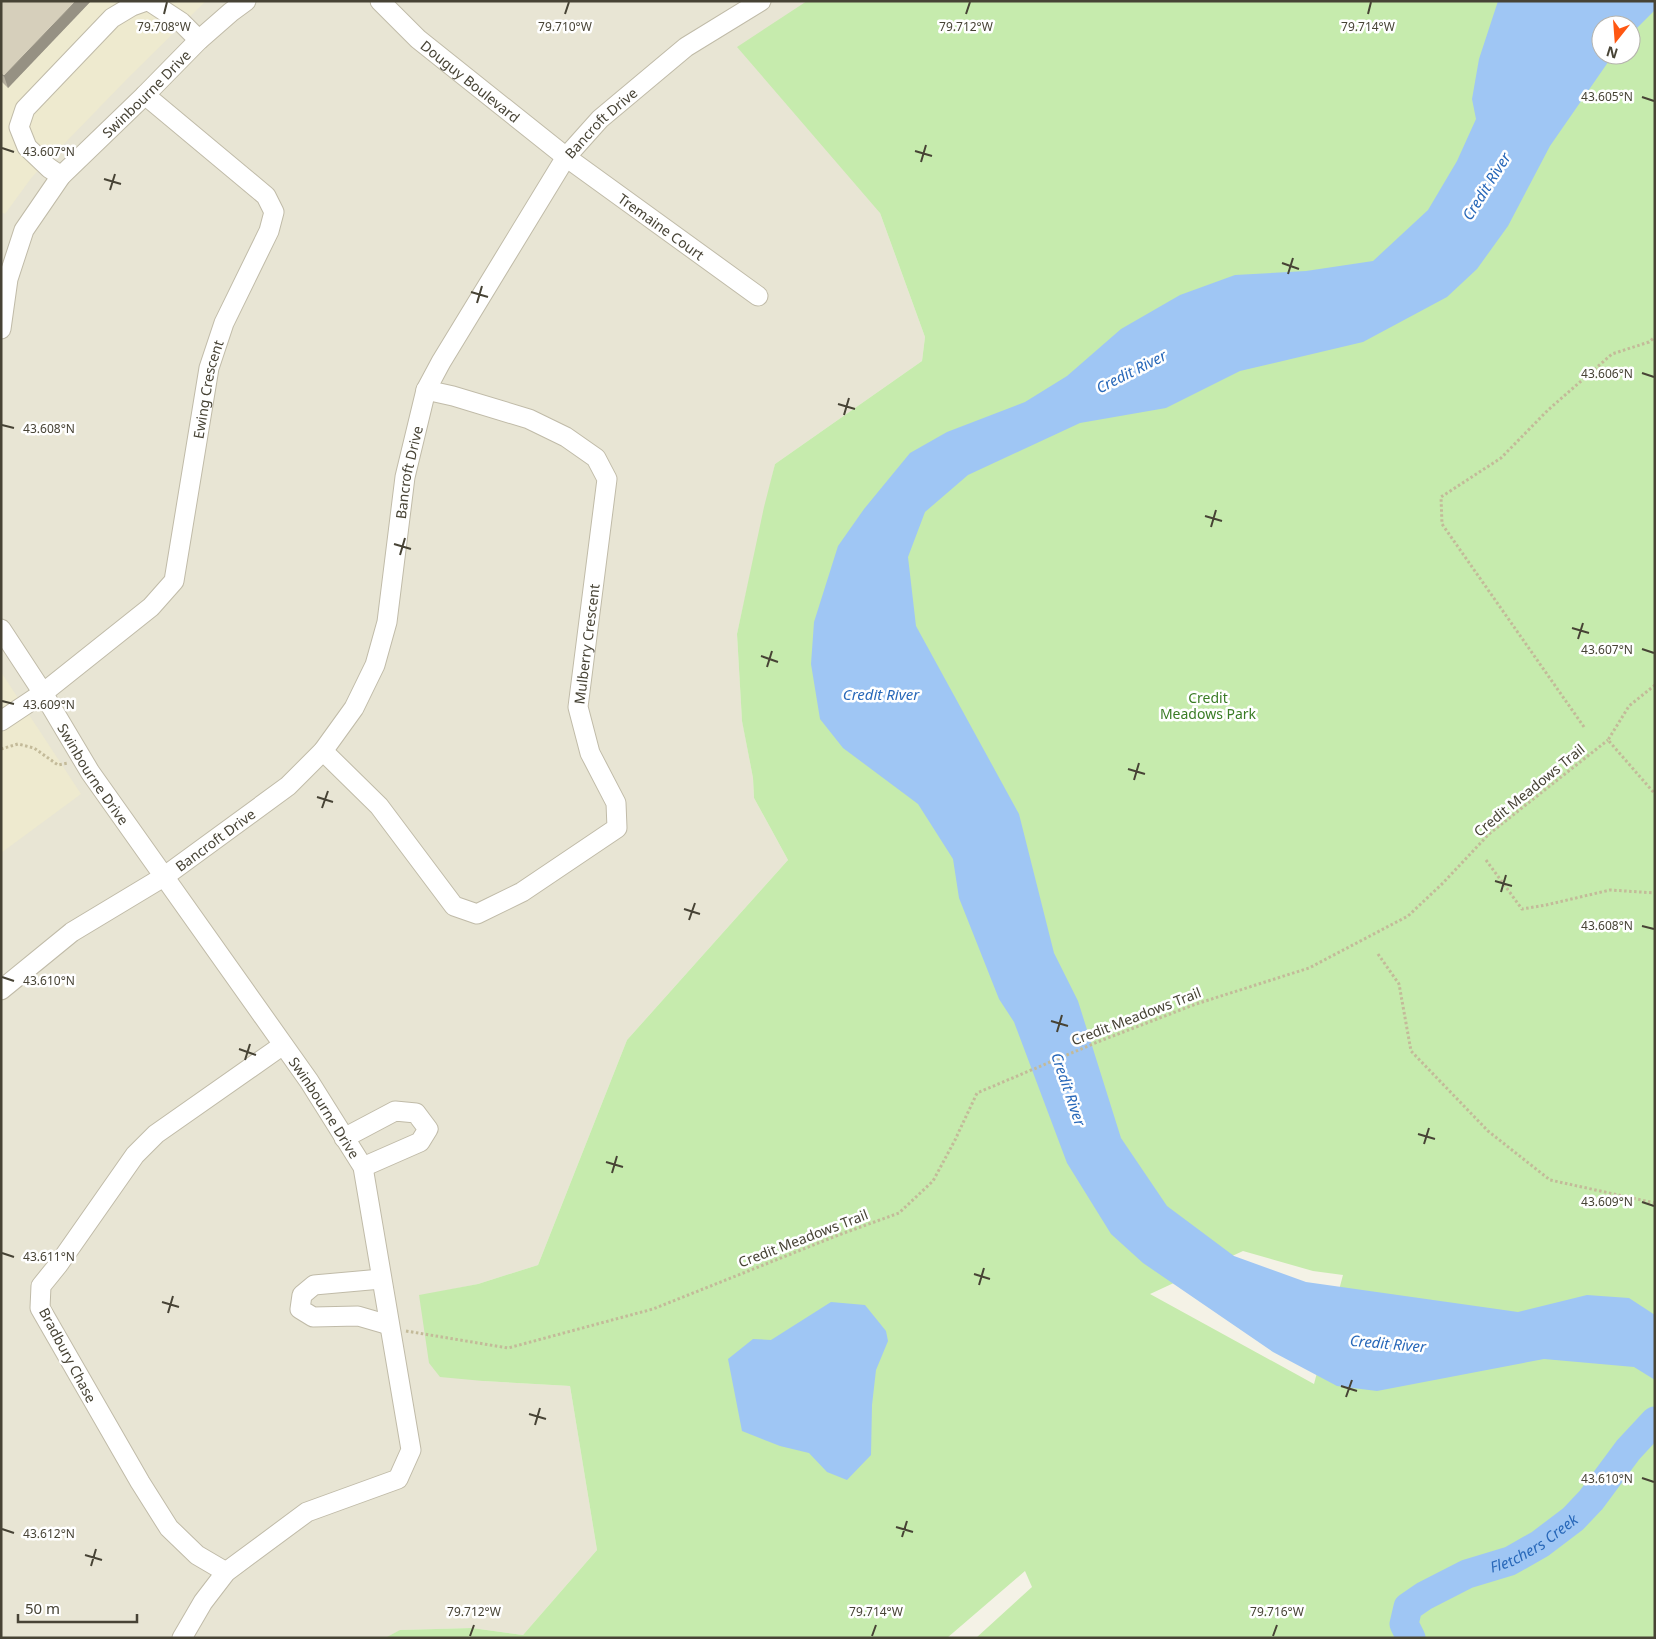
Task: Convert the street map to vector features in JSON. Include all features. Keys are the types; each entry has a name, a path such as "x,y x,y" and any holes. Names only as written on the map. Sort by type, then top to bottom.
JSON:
{"street":[{"path":"61,176 49,168 27,147 19,127 25,109 112,18 132,6 147,1 181,22 199,40"},
{"name":"Swinbourne Drive","path":"1,328 8,279 24,230 61,176 146,95 199,40 246,1"},
{"name":"Bancroft Drive","path":"1,990 72,932 165,876 288,786 323,751 354,708 378,657 387,622 405,477 426,390 441,362 566,157 600,119 686,47 761,1"},
{"name":"Douguy Boulevard","path":"387,4 418,39 566,157"},
{"name":"Ewing Crescent","path":"43,693 150,607 174,581 209,368 224,322 269,231 274,212 266,196 146,95"},
{"name":"Tremaine Court","path":"566,157 758,296"},
{"name":"Mulberry Crescent","path":"323,751 379,806 454,906 477,914 522,892 617,828 616,802 590,753 578,707 607,479 596,458 566,437 529,420 453,396 426,390"},
{"name":"Swinbourne Drive","path":"1,630 43,693 83,761 309,1081 363,1167 411,1450 398,1479 307,1512 226,1572 203,1602 182,1638"},
{"path":"1,721 43,693"},
{"name":"Bradbury Chase","path":"226,1572 196,1555 169,1528 154,1505 77,1376 40,1308 41,1286 58,1265 134,1155 156,1134 283,1045"},
{"path":"344,1138 395,1111 416,1113 428,1129 420,1142 363,1167"},
{"path":"381,1279 314,1285 302,1295 300,1309 313,1317 358,1316 389,1325"}],"path":[{"path":"1584,727 1442,524 1441,497 1501,458 1548,410 1612,354 1649,342 1655,337"},
{"name":"Credit Meadows Trail","path":"389,1325 433,1336 508,1348 653,1309 836,1236 899,1214 934,1181 956,1140 977,1093 1100,1041 1196,1004 1308,968 1408,916 1443,883 1489,834 1608,740 1629,706 1655,685"},
{"path":"1608,740 1655,794"},
{"path":"1,749 18,744 34,748 58,765 83,761"},
{"path":"1486,860 1522,909 1610,890 1655,893"},
{"path":"1378,954 1398,984 1411,1051 1488,1131 1550,1180 1655,1203"}],"shaded area":[{"path":"1,1 815,1 872,191 925,337 922,361 775,464 737,634 742,720 753,778 754,798 788,860 627,1040 538,1265 478,1284 419,1296 483,1381 570,1386 597,1550 523,1635 472,1628 401,1630 385,1638 1,1638"},
{"path":"1,1 206,1 32,177 5,214 1,212"},
{"path":"1,672 81,794 1,853"}],"green space":[{"name":"Credit Meadows Park","path":"807,1 1655,1 1655,1638 976,1638 1032,1587 1025,1571 947,1638 385,1638 400,1630 472,1628 523,1635 597,1550 570,1386 440,1377 429,1363 419,1295 478,1284 538,1265 627,1040 788,860 754,798 753,778 742,721 737,634 775,464 922,361 925,337 880,213 737,47","holes":["1243,1251 1313,1271 1343,1275 1314,1384 1150,1294"]}],"water":[{"name":"Credit River","path":"1498,1 1655,1 1655,10 1641,24 1641,15 1591,15 1591,65 1606,65 1550,146 1508,226 1477,269 1447,297 1363,342 1240,371 1166,408 1080,423 968,475 925,512 908,557 916,626 1019,814 1054,953 1078,1001 1121,1138 1167,1206 1234,1256 1306,1282 1518,1312 1587,1295 1629,1298 1655,1315 1655,1380 1634,1367 1544,1359 1377,1391 1337,1386 1273,1352 1143,1263 1111,1234 1067,1163 1014,1022 999,999 959,898 953,859 918,804 843,748 820,719 811,664 814,622 838,546 864,509 910,453 947,432 1025,402 1067,376 1121,329 1180,295 1235,275 1306,271 1373,261 1428,210 1457,161 1476,119 1472,99 1479,59"},
{"path":"831,1302 865,1305 886,1331 888,1341 876,1370 872,1405 871,1455 847,1480 827,1472 809,1453 780,1446 742,1431 728,1359 753,1339 771,1340"}],"building":[{"path":"1,1 76,1 4,76 1,74"}],"waterway":[{"name":"Fletchers Creek","path":"1411,1638 1404,1624 1408,1607 1424,1596 1467,1574 1510,1561 1540,1544 1573,1519 1591,1500 1628,1450 1655,1421"}]}
